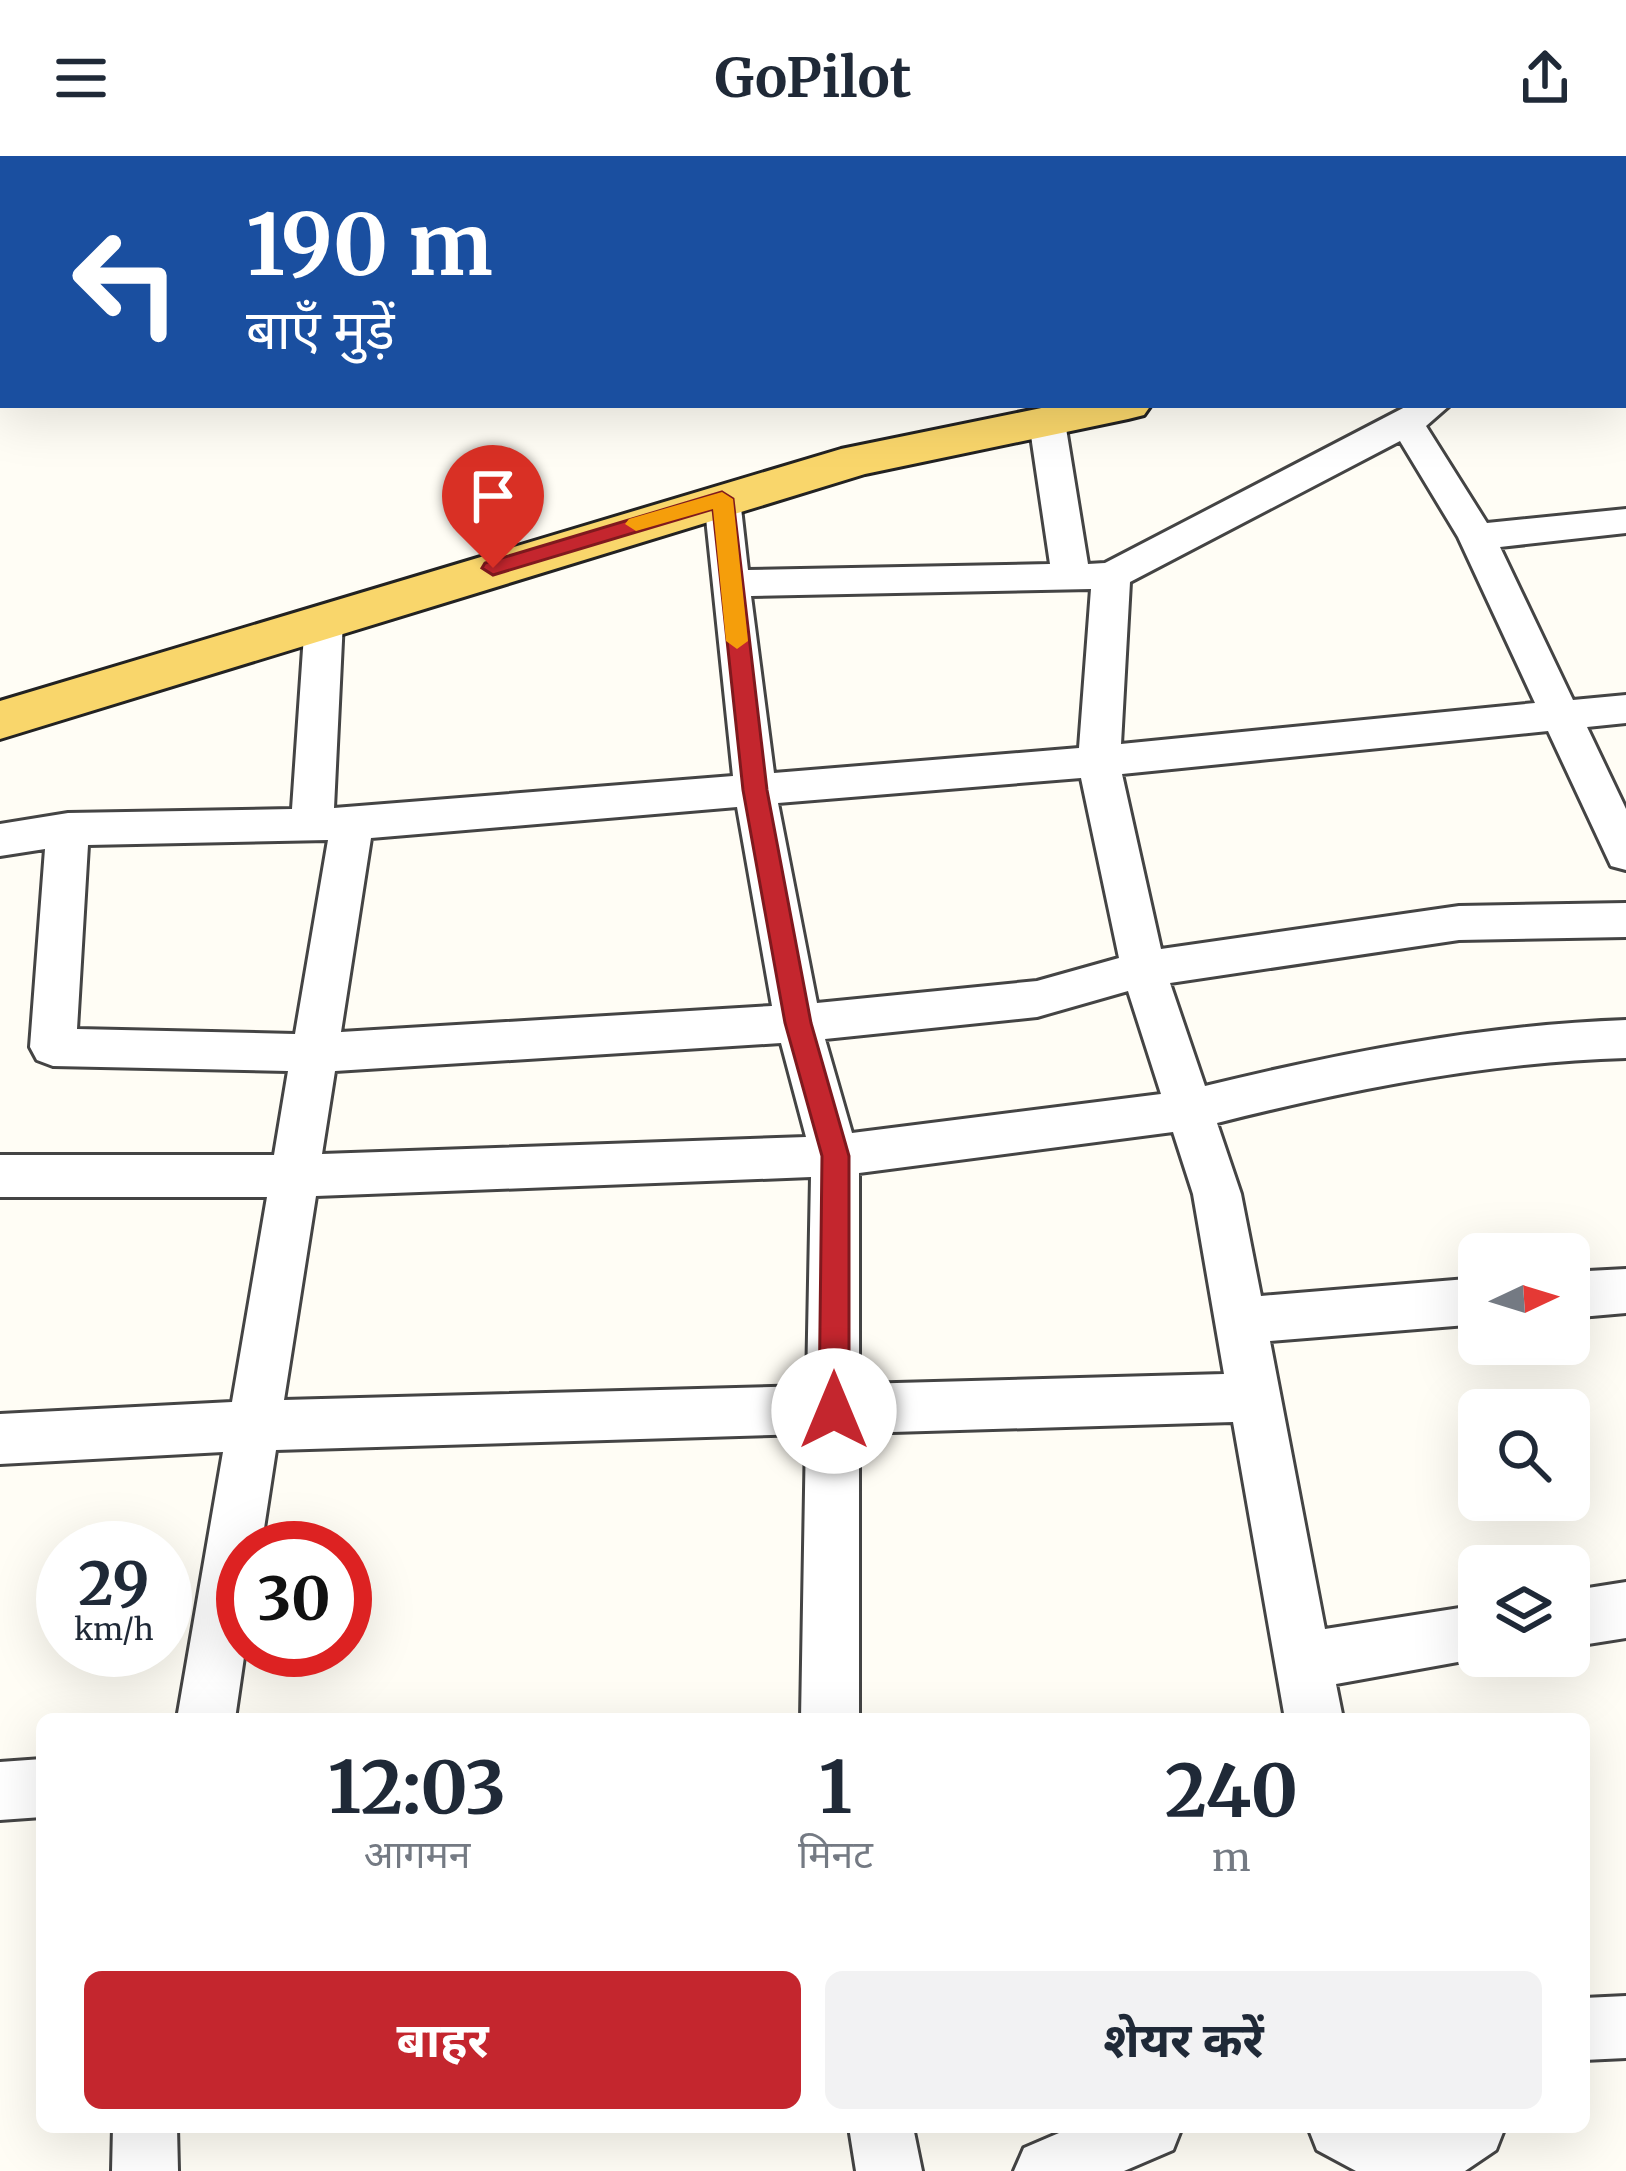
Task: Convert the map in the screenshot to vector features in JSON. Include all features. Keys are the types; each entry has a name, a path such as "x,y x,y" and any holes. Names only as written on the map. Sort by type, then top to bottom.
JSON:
{"main road":[{"path":"0,720 858,460 1114,408"}],"street":[{"path":"730,583 1091,576 1420,414 1557,716 1626,854"},
{"path":"1047,422 1091,576 1100,761 1144,969 1217,1194 1313,1713"},
{"path":"722,499 755,790 798,1023 836,1156 830,1713"},
{"path":"1477,537 1626,520"},
{"path":"207,1713 312,1053 332,824 324,620"},
{"path":"0,840 68,829 332,824 755,790 1626,709"},
{"path":"68,829 53,1047 312,1053 798,1023 1037,999 1144,969 1459,923 1626,920"},
{"path":"0,1176 292,1176 836,1156 1189,1110 1358,1068 1561,1040 1626,1039"},
{"path":"1590,1294 1626,1291"},
{"path":"1240,1321 1458,1303"},
{"path":"0,1439 252,1426 1254,1397"},
{"path":"1590,1616 1626,1610"},
{"path":"1302,1661 1458,1637"},
{"path":"0,1790 36,1788"},
{"path":"1590,2029 1626,2026"},
{"path":"145,2133 145,2171"},
{"path":"882,2133 889,2171"},
{"path":"1047,2171 1136,2133"},
{"path":"1348,2133 1392,2153 1441,2151"}],"slow traffic":[{"path":"636,524 722,499 737,641"}],"route":[{"path":"493,568 722,499 755,790 798,1023 836,1156 834,1411"}]}
